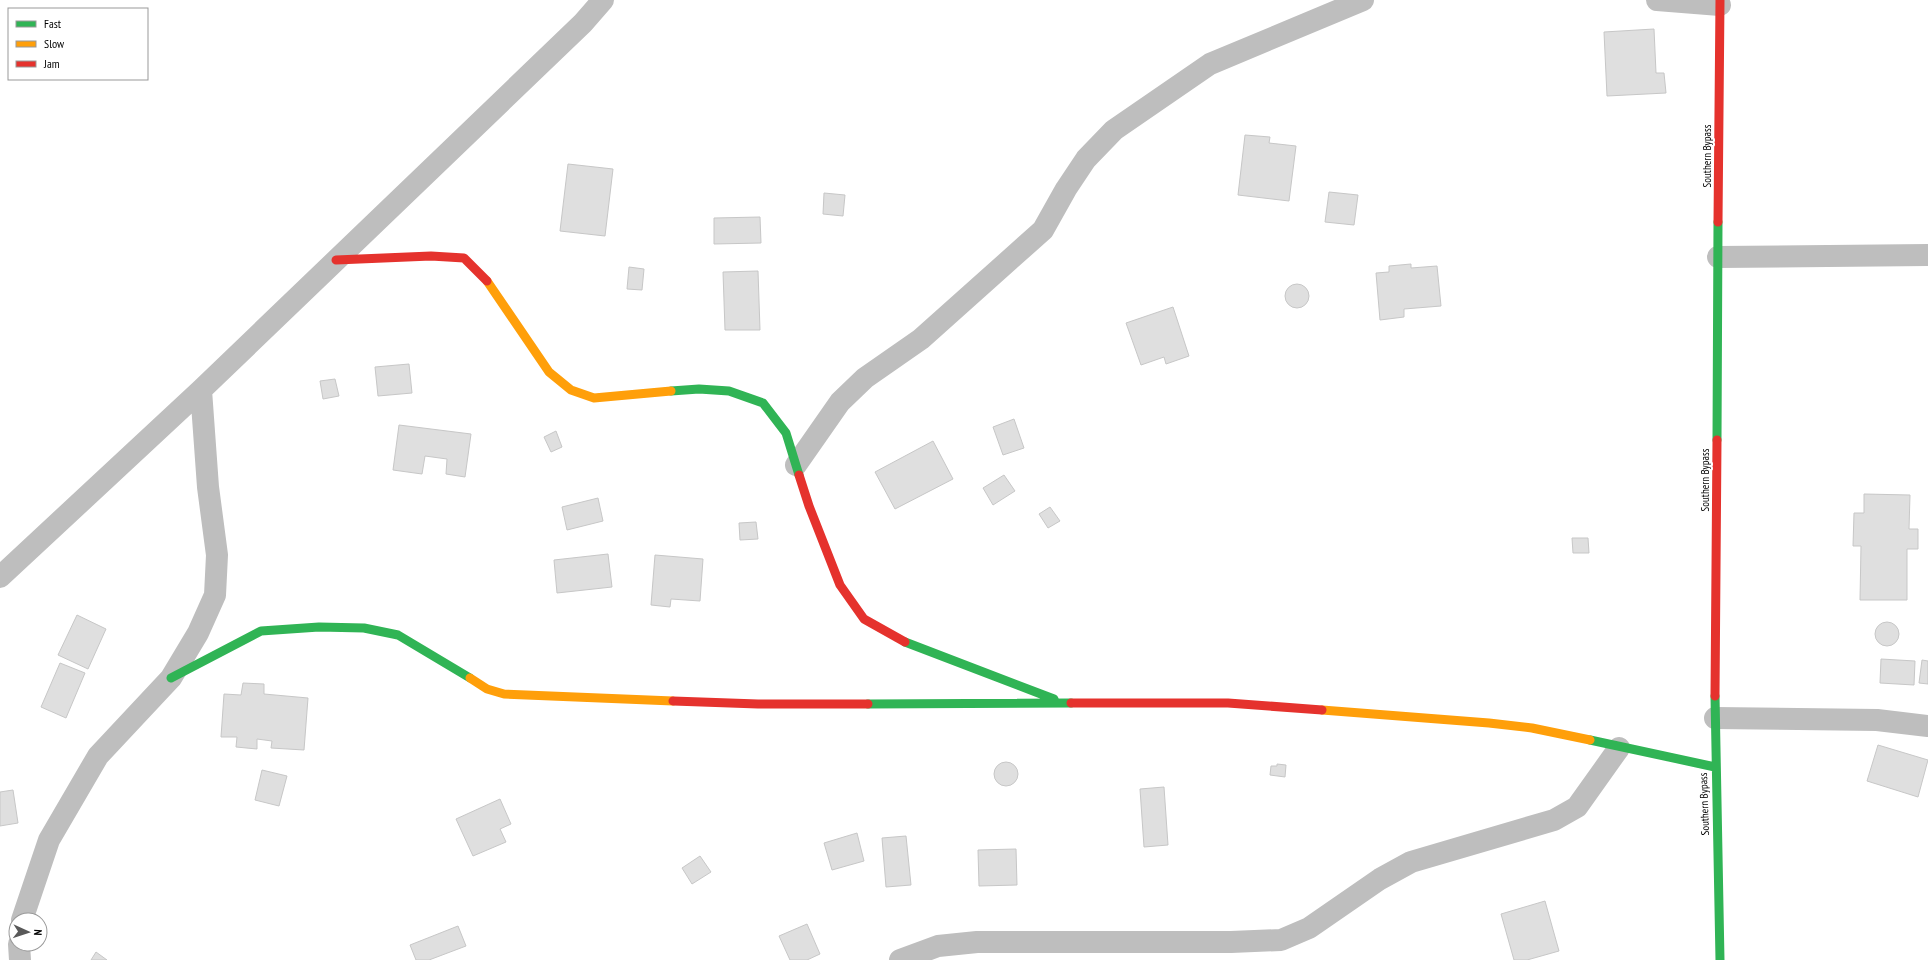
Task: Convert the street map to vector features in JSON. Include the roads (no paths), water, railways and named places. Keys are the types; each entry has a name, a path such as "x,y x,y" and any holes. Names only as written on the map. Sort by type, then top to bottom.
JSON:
{"street":[{"path":"0,577 201,390 577,29 603,0"},
{"path":"796,465 840,402 865,378 921,339 1043,230 1066,189 1086,159 1114,130 1210,64 1363,0"},
{"path":"1657,0 1720,3"},
{"name":"Southern Bypass","path":"1720,3 1715,718 1720,960"},
{"path":"1718,257 1928,254"},
{"path":"336,260 431,256 464,258 484,278 549,372 571,390 594,398 699,389 729,391 763,403 786,433 809,506 840,585 864,619 907,643 1066,704"},
{"path":"25,912 50,840 98,756 171,678 198,633 215,594 217,555 208,487 201,390"},
{"path":"171,678 261,631 319,627 364,628 398,635 487,689 504,694 758,704 1228,703 1489,723 1532,728 1715,768"},
{"path":"1715,718 1877,720 1928,726"},
{"path":"900,960 938,946 977,942 1231,942 1281,940 1309,928 1380,879 1411,862 1554,820 1577,807 1619,748"}]}
